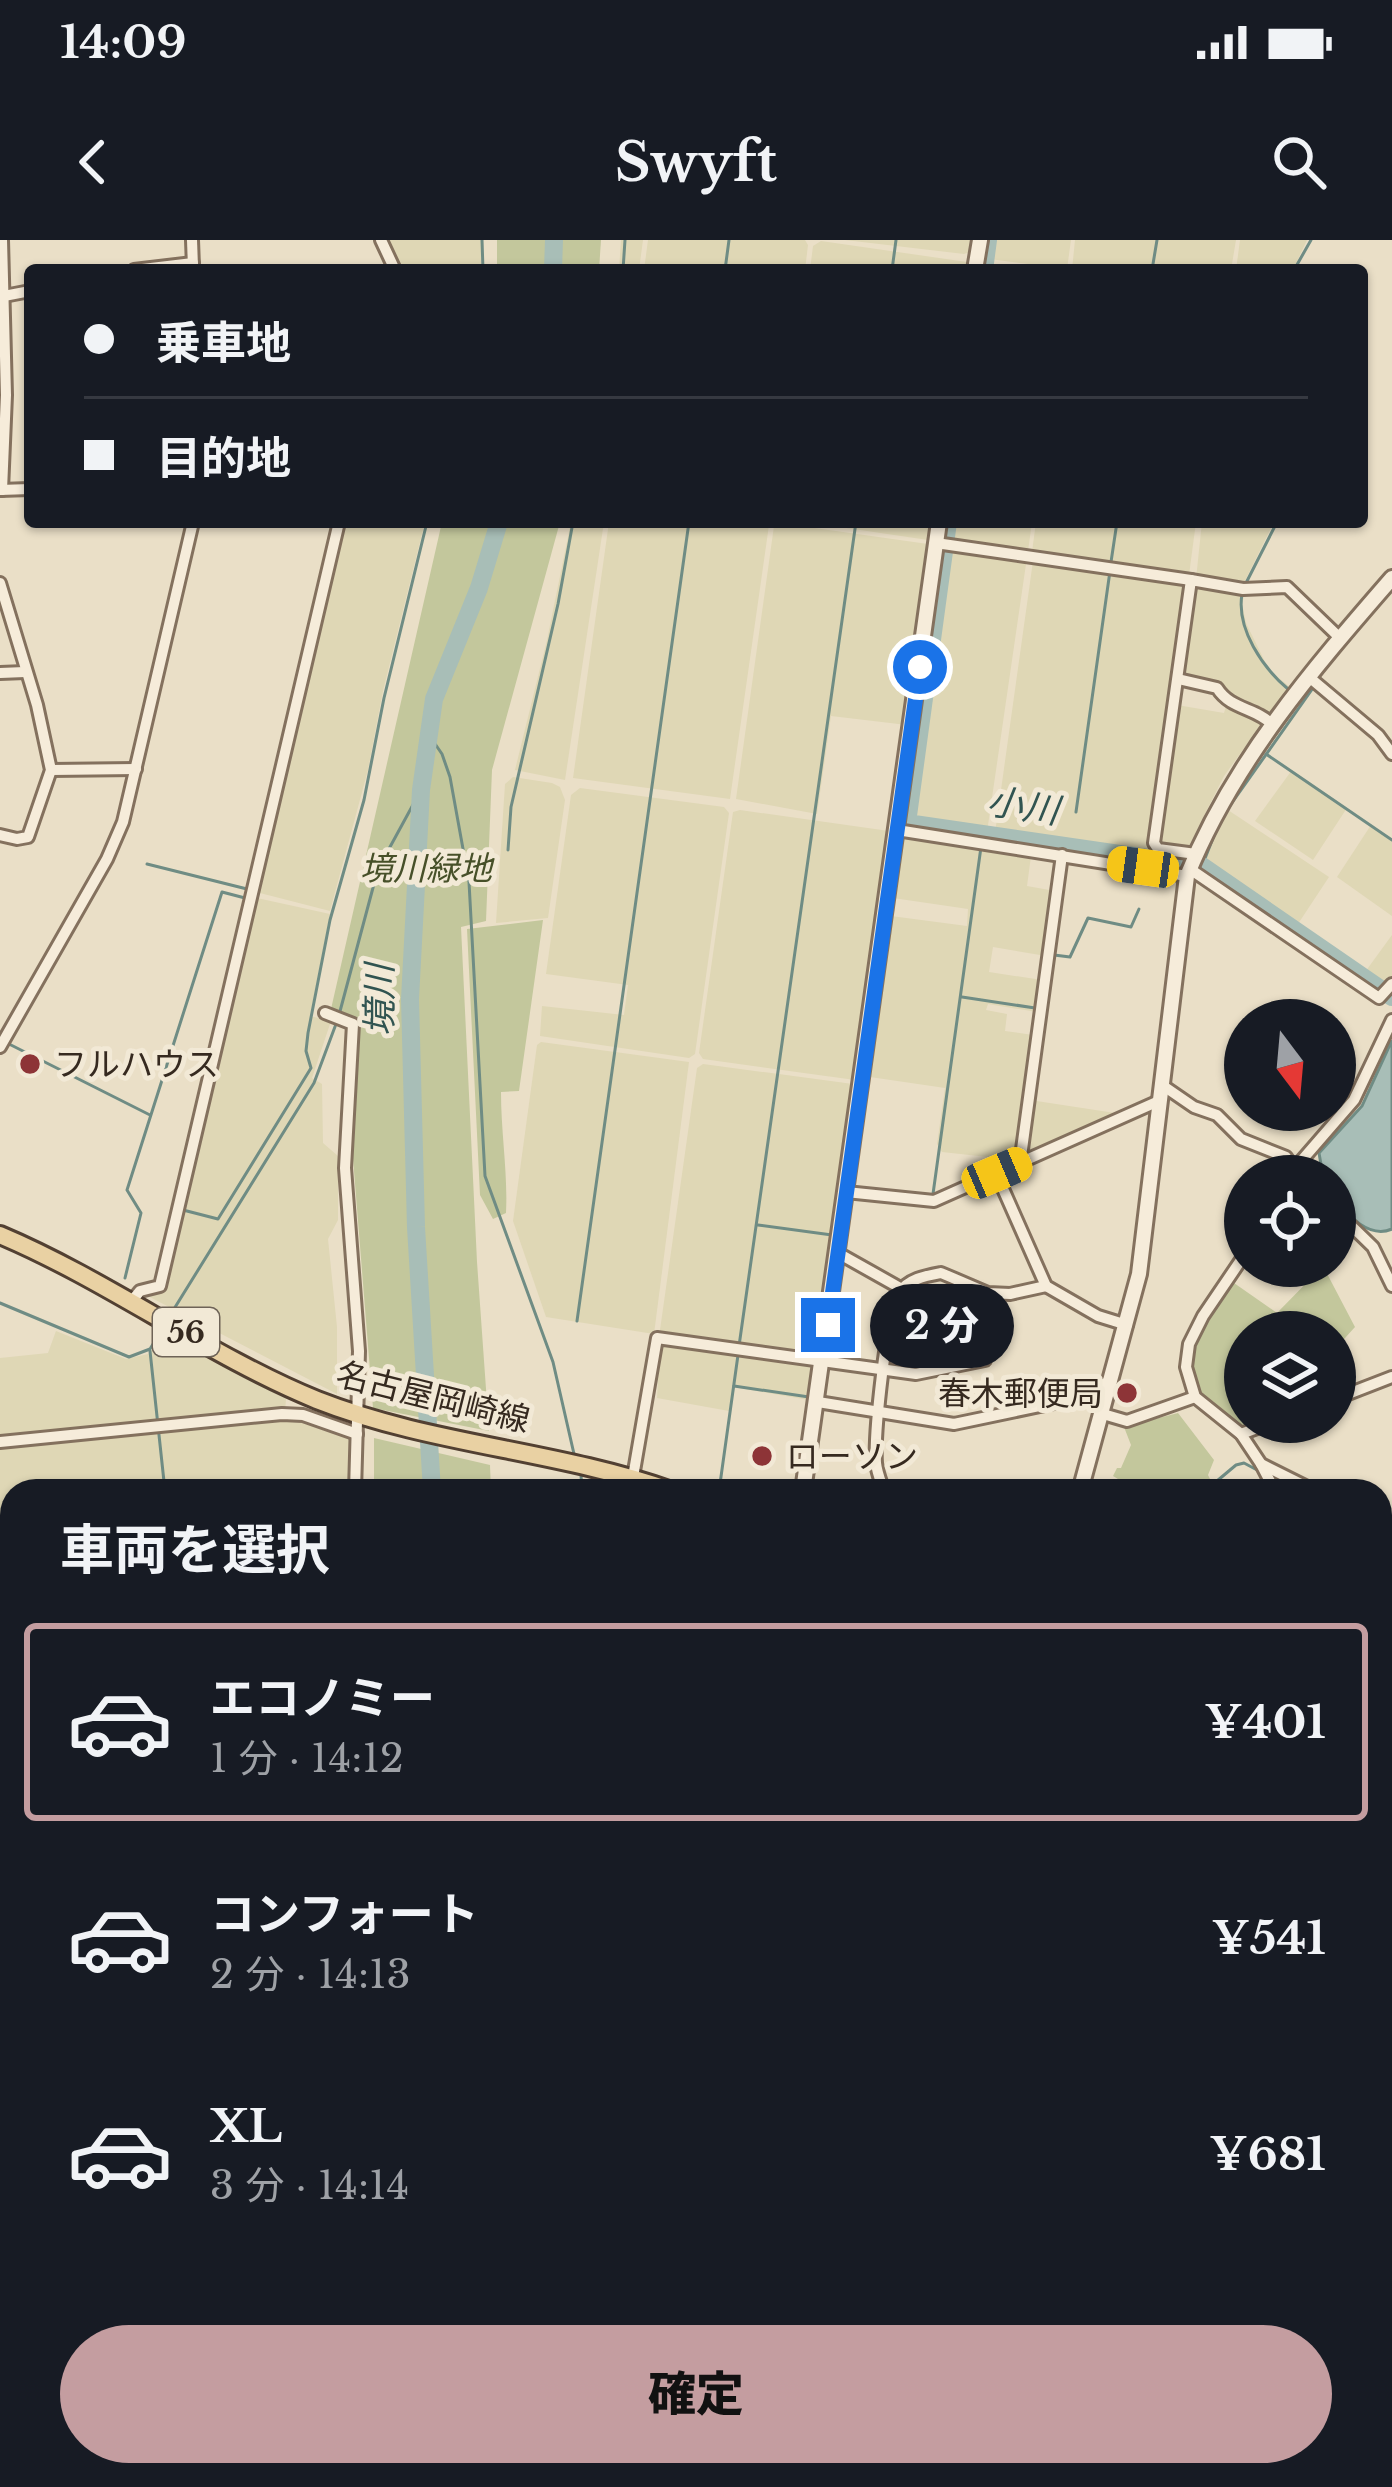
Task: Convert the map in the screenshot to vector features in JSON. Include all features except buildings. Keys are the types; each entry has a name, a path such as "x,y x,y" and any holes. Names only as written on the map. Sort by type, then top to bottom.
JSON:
{"main road":[{"name":"名古屋岡崎線","path":"0,1234 313,1398 366,1417 637,1479"}],"street":[{"path":"1,490 6,417 2,240"},
{"path":"4,296 24,292"},
{"path":"0,1047 107,859 123,822 192,528"},
{"path":"131,1302 140,1291 160,1286 338,528"},
{"path":"805,1479 938,528"},
{"path":"936,543 1244,589 1287,587 1340,638"},
{"path":"1084,1479 1139,1274 1191,864 1212,814 1273,725 1392,578"},
{"path":"1191,580 1154,843 1191,864 1379,998 1392,984"},
{"path":"0,583 51,770"},
{"path":"0,673 25,671"},
{"path":"1309,677 1378,735 1392,754"},
{"path":"1178,679 1217,688 1227,703 1258,711 1273,725"},
{"path":"0,835 28,837 51,770 136,769"},
{"path":"898,830 1062,855 1191,864"},
{"path":"1020,1163 1062,855"},
{"path":"326,1014 353,1024 345,1168 366,1417 357,1433 355,1479"},
{"path":"1306,1155 1354,1100 1392,1019"},
{"path":"846,1192 934,1202 1161,1092"},
{"path":"1161,1092 1217,1115 1241,1139 1281,1155"},
{"path":"997,1173 1046,1286 1098,1316 1127,1325"},
{"path":"1356,1230 1373,1247 1392,1286"},
{"path":"838,1253 902,1289"},
{"path":"880,1479 876,1467 880,1411 894,1305 902,1289 911,1281 941,1273 988,1293 1010,1294 1046,1286"},
{"path":"1224,1284 1189,1345 1186,1367 1196,1396 1224,1420"},
{"path":"633,1477 657,1338 924,1374 985,1360"},
{"path":"1356,1391 1392,1377"},
{"path":"818,1402 954,1424 1072,1399 1112,1380"},
{"path":"1103,1414 1127,1421 1196,1396"},
{"path":"0,1442 283,1414 303,1415 357,1433"},
{"path":"1247,1443 1269,1479"},
{"path":"1261,1464 1292,1479"}],"shaded area":[{"path":"384,240 481,240 481,264 395,264"},
{"path":"621,240 643,240 640,264 619,264"},
{"path":"648,240 805,240 808,245 806,264 645,264"},
{"path":"845,240 975,240 964,254"},
{"path":"985,240 1071,240 1068,264 982,258"},
{"path":"1075,240 1236,240 1232,264 1073,264"},
{"path":"1240,240 1307,240 1296,264 1237,264"},
{"path":"821,241 968,264 811,264 813,246"},
{"path":"343,528 424,528 330,911 256,892"},
{"path":"570,528 603,528 565,780 515,770"},
{"path":"608,528 769,528 730,799 573,778"},
{"path":"774,528 814,528 928,544 907,725 831,716 817,814 736,799"},
{"path":"847,528 932,528 928,540"},
{"path":"943,528 1031,528 1024,554 942,541"},
{"path":"1035,528 1195,528 1189,575 1032,552"},
{"path":"1201,528 1271,528 1245,581 1196,579"},
{"path":"942,548 1025,559 1026,564 986,839 903,824"},
{"path":"1033,561 1185,582 1188,588 1150,862 994,840"},
{"path":"1192,586 1245,592 1246,623 1269,670 1290,687 1267,716 1181,678"},
{"path":"1177,705 1224,713 1226,706 1255,713 1264,721 1224,776 1188,848 1163,848 1158,841"},
{"path":"1292,770 1347,808 1313,860 1255,821"},
{"path":"513,777 552,783 560,787 565,800 548,918 496,923 505,784"},
{"path":"580,788 724,807 729,813 695,1054 689,1058 540,1036 542,1006 624,1015 628,985 546,974 571,795"},
{"path":"1225,808 1329,877 1292,933 1203,870 1201,861"},
{"path":"733,812 889,831 855,1080 703,1059 699,1053"},
{"path":"1371,825 1392,839 1392,916 1337,877"},
{"path":"909,838 1031,856 1027,886 1055,891 1046,956 993,947 989,972 1042,980 1037,1012 988,1004 986,1010 1007,1014 1005,1031 1033,1035 1015,1160 942,1152 937,1144 945,1088 870,1077 891,916 967,926 968,909 893,898 900,842"},
{"path":"257,898 330,914 310,1016 331,1021 312,1078 322,1084 323,1143 338,1156 338,1220 328,1239 337,1327 337,1394 144,1294 163,1288"},
{"path":"1392,935 1392,979 1377,992 1360,979"},
{"path":"541,1042 689,1062 654,1334 546,1317 513,1221"},
{"path":"703,1064 853,1084 857,1089 817,1354 811,1357 660,1330 697,1068"},
{"path":"1030,1100 1115,1113 1028,1154 1023,1150"},
{"path":"56,1331 126,1359 148,1354 165,1333 286,1399 285,1412 0,1441 0,1358 48,1353"},
{"path":"666,1342 811,1362 809,1400 733,1387 729,1411 657,1398 660,1345"},
{"path":"297,1417 344,1432 350,1440 352,1479 0,1479 0,1445"}],"green space":[{"path":"497,240 601,240 599,264 497,264"},
{"name":"境川緑地","path":"441,528 558,528 492,770 486,921 461,927 489,1431 373,1408 352,1146 359,1020 331,1009"},
{"path":"543,920 519,1091 501,1092 506,1213 493,1219 480,1195 467,929"},
{"path":"1231,1287 1240,1287 1274,1311 1224,1311 1224,1414 1207,1401 1190,1368 1198,1338 1215,1308"},
{"path":"1302,1287 1334,1287 1347,1311 1279,1311"},
{"path":"1178,1413 1214,1460 1210,1479 1113,1476 1131,1445 1124,1427"},
{"path":"374,1438 490,1465 491,1479 374,1479"}],"water":[{"path":"1392,1040 1392,1229 1384,1231 1356,1221 1356,1155 1319,1155 1339,1131 1356,1131 1356,1113"}],"waterway":[{"path":"482,240 483,264"},
{"name":"境川","path":"553,264 554,240"},
{"path":"623,264 625,240"},
{"path":"726,264 729,240"},
{"path":"893,264 896,240"},
{"name":"小川","path":"985,264 988,240"},
{"path":"1153,264 1157,240"},
{"path":"1297,264 1311,240"},
{"path":"183,1210 218,1219 311,1068 308,1033 330,920 364,800 426,528"},
{"name":"境川","path":"431,1479 416,1227 410,999 421,790 434,699 479,588 497,528"},
{"path":"508,850 511,807 572,528"},
{"path":"577,1321 688,528"},
{"path":"739,1346 855,528"},
{"name":"小川","path":"947,528 907,823 1202,866 1392,997"},
{"path":"1111,562 1116,528"},
{"path":"1245,585 1274,528"},
{"path":"1076,812 1110,571"},
{"path":"1242,594 1243,621 1253,647 1288,689"},
{"path":"1224,814 1313,688"},
{"path":"429,735 450,777 469,882 485,1176 553,1362 574,1454"},
{"path":"1266,754 1392,840"},
{"path":"339,1015 378,869 421,790"},
{"path":"1202,866 1217,828"},
{"path":"933,1194 981,847"},
{"path":"147,864 247,889"},
{"path":"125,1278 141,1213 127,1190 222,892 245,898"},
{"path":"1044,1006 1054,955 1070,957 1088,918 1131,927 1139,909"},
{"path":"962,997 1035,1008"},
{"path":"169,1317 314,1083 336,1024"},
{"path":"9,1044 150,1115"},
{"path":"758,1225 832,1235"},
{"path":"0,1303 129,1357 150,1349 161,1331"},
{"path":"150,1351 164,1479"},
{"path":"721,1479 738,1355"},
{"path":"734,1386 809,1397"},
{"path":"1219,1479 1244,1463 1259,1471"},
{"path":"581,1475 581,1479"}],"place":[{"name":"フルハウス","path":"30,1064"},
{"name":"春木郵便局","path":"1127,1393"},
{"name":"ローソン","path":"762,1456"}],"route":[{"path":"828,1325 920,667"}]}
